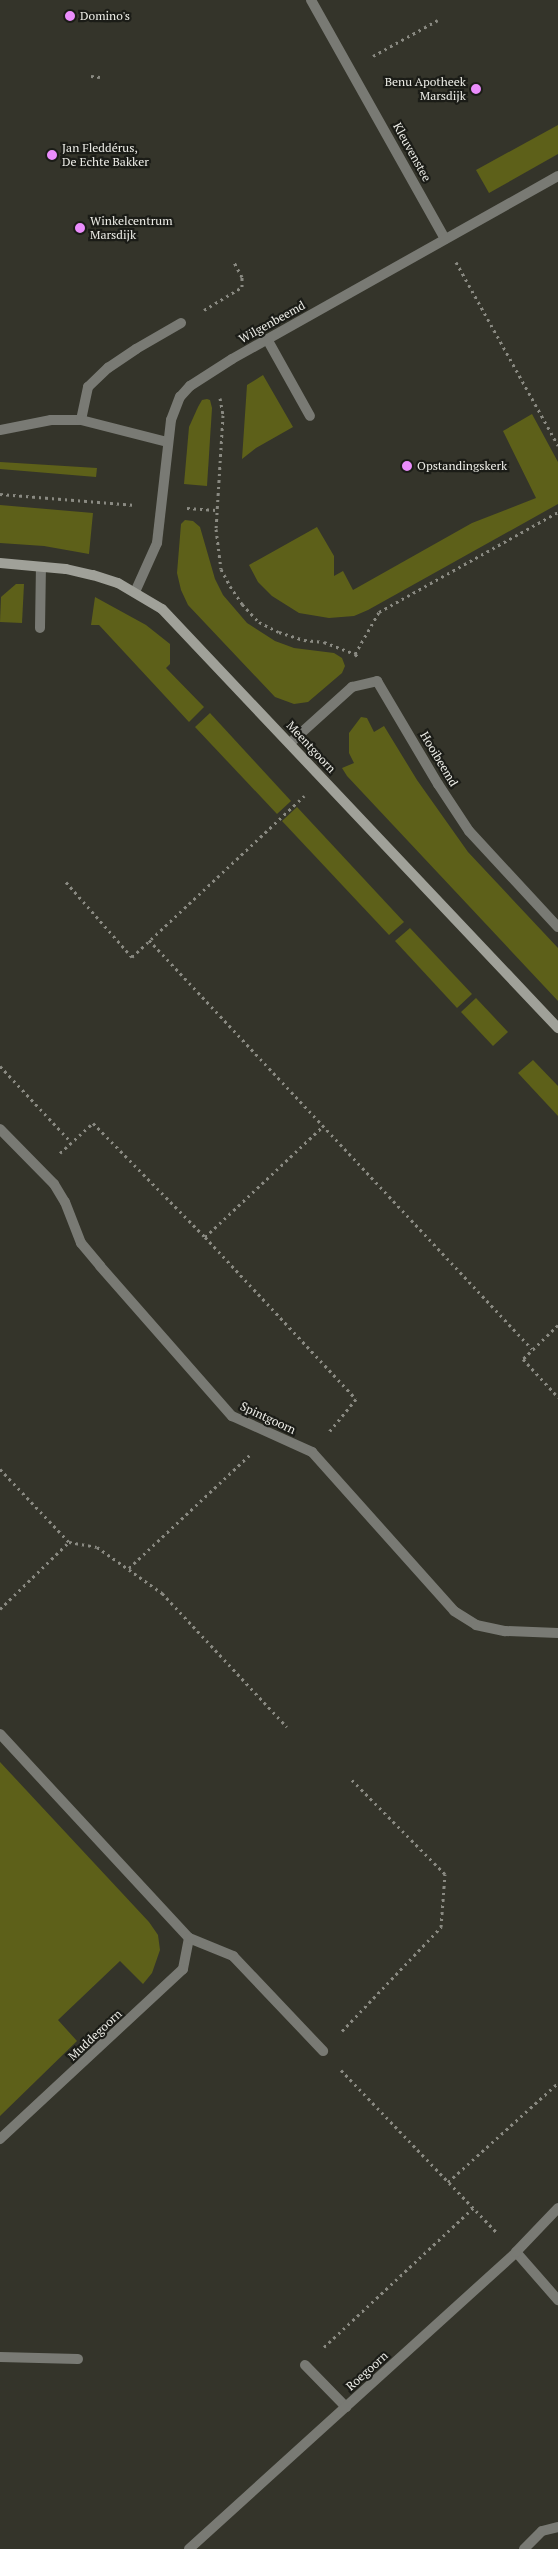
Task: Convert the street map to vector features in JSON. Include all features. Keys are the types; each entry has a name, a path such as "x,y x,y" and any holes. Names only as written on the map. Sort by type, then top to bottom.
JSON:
{"street":[{"name":"Kleuvenstee","path":"311,0 445,239"},
{"name":"Wilgenbeemd","path":"135,592 157,543 163,507 167,442 171,420 180,397 208,373 558,176"},
{"path":"81,420 88,387 108,368 181,323"},
{"path":"267,339 310,416"},
{"path":"0,430 50,420 81,420 167,442"},
{"name":"Meentgoorn","path":"0,563 41,566 92,575 135,592 162,609 558,1028"},
{"path":"40,628 41,566"},
{"path":"290,743 352,687 377,681"},
{"name":"Hooibeemd","path":"377,681 438,784 469,831 558,927"},
{"name":"Spintgoorn","path":"0,1128 41,1170 65,1202 81,1243 232,1416 312,1452 454,1611 476,1625 505,1631 558,1633"},
{"path":"0,1734 189,1938 233,1956 323,2051"},
{"name":"Muddegoorn","path":"0,2140 183,1969 189,1938"},
{"name":"Roegoorn","path":"190,2549 516,2252 558,2208"},
{"path":"516,2252 558,2300"},
{"path":"0,2357 78,2359"},
{"path":"305,2365 346,2407"},
{"path":"524,2549 542,2531 558,2527"}],"path":[{"path":"350,69 438,20"},
{"path":"91,76 100,77"},
{"path":"445,239 458,267 558,445"},
{"path":"181,323 242,287 242,277 234,262"},
{"path":"208,373 223,405 216,510 216,536 222,569 242,604 258,622 279,632 304,640 324,642 355,654 377,681"},
{"path":"0,494 216,510"},
{"path":"355,654 379,612 558,512"},
{"path":"66,882 132,956 308,791"},
{"path":"149,940 532,1349"},
{"path":"0,1066 71,1142"},
{"path":"41,1170 93,1123 205,1236 356,1399 312,1452"},
{"path":"205,1236 323,1126"},
{"path":"558,1325 522,1359 558,1397"},
{"path":"129,1568 272,1434"},
{"path":"0,1469 69,1542 97,1547 162,1593 287,1727"},
{"path":"0,1609 69,1542"},
{"path":"351,1780 445,1874 441,1927 323,2051 516,2252"},
{"path":"448,2182 558,2083"},
{"path":"305,2365 473,2208"}],"shaded area":[{"path":"558,125 558,154 489,193 476,170"},
{"path":"263,375 293,427 256,448 242,459 247,385"},
{"path":"202,400 210,400 212,408 207,486 184,484 189,427"},
{"path":"532,414 558,462 558,504 354,616 329,618 299,613 272,596 258,582 249,565 317,527 334,556 334,576 343,571 353,590 472,523 536,498 503,431"},
{"path":"0,462 97,468 96,477 0,469"},
{"path":"0,505 93,513 89,554 44,546 0,543"},
{"path":"185,520 193,521 200,527 215,579 223,595 247,623 275,641 294,648 334,653 342,658 345,666 342,673 308,702 294,704 275,697 188,605 181,590 177,573 181,524"},
{"path":"16,584 24,584 22,623 0,622 1,597"},
{"path":"95,597 146,625 170,644 170,664 166,668 204,707 189,722 99,625 91,625"},
{"path":"210,713 291,801 277,814 195,727"},
{"path":"361,717 367,718 374,732 384,726 417,780 468,852 558,948 558,1001 347,776 342,768 354,763 349,753 349,733"},
{"path":"297,807 404,922 389,935 282,821"},
{"path":"410,928 472,994 457,1008 395,941"},
{"path":"476,998 508,1032 493,1046 461,1012"},
{"path":"533,1060 558,1086 558,1116 518,1073"},
{"path":"0,1762 149,1922 158,1935 160,1950 152,1973 143,1984 120,1961 58,2020 77,2041 0,2116"}],"place":[{"name":"Domino's","path":"70,16"},
{"name":"Benu Apotheek Marsdijk","path":"476,89"},
{"name":"Jan Fleddérus, De Echte Bakker","path":"52,155"},
{"name":"Winkelcentrum Marsdijk","path":"80,228"},
{"name":"Opstandingskerk","path":"407,466"}]}
